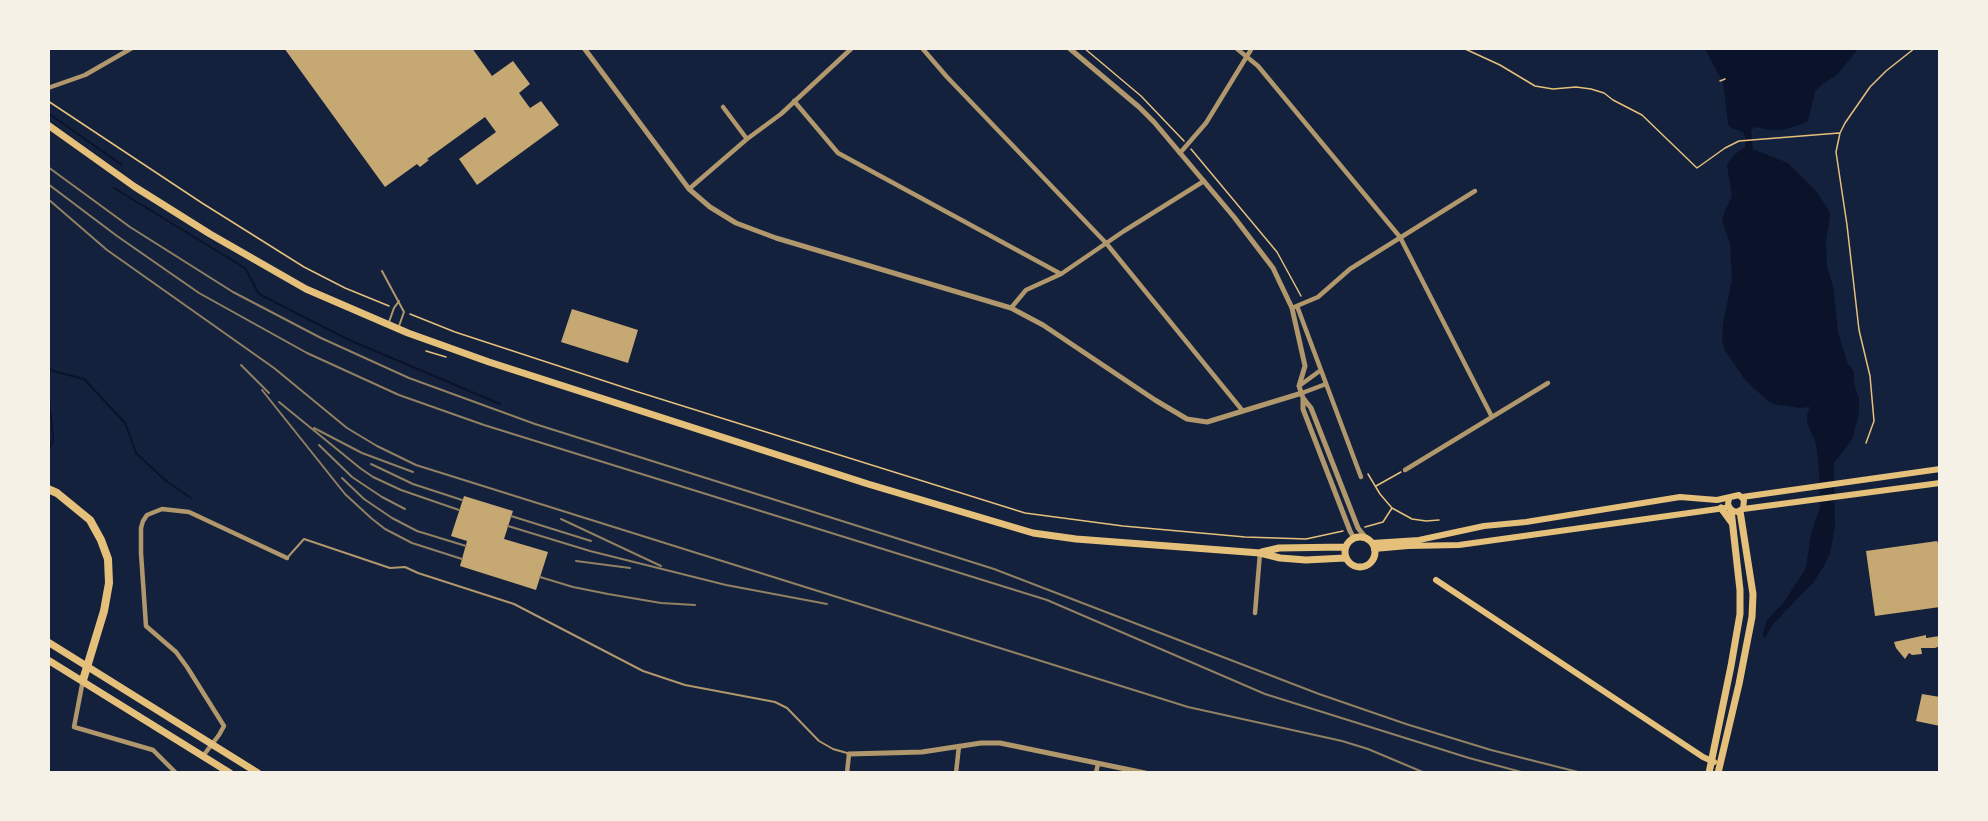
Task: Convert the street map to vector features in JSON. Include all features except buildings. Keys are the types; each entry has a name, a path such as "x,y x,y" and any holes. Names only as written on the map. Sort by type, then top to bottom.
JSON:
{"highway":[{"path":"48,489 57,493 90,520 108,559 109,583 104,611 83,680"}],"main road":[{"path":"48,125 135,187 210,234 306,289 398,329 552,383 879,487 1033,533 1076,539 1260,553 1280,558 1346,558"},
{"path":"1371,544 1419,540 1484,526 1526,522 1680,497 1729,499 1735,495 1742,497 1940,470"},
{"path":"1371,544 1372,561 1363,567 1353,566 1346,558 1345,547 1352,535 1371,544 1443,547 1727,508 1737,512 1815,499 1940,483"},
{"path":"1718,773 1752,617 1753,594 1742,510 1745,503 1742,497"},
{"path":"1709,773 1740,614 1740,590 1732,522 1727,508 1729,499"},
{"path":"1260,553 1279,548 1345,547"},
{"path":"1436,580 1698,753 1720,764"},
{"path":"48,642 258,773"},
{"path":"48,660 230,773"}],"street":[{"path":"48,88 84,75 132,48"},
{"path":"584,48 689,189 716,212 750,230 1011,308 1043,325 1180,416 1202,422 1259,407 1326,384"},
{"path":"689,189 747,139 781,114 852,48"},
{"path":"922,48 1106,243 1242,410"},
{"path":"1069,48 1139,106 1260,249 1294,307 1321,370 1361,477"},
{"path":"1236,48 1258,66 1400,237 1492,417"},
{"path":"1180,153 1206,123 1252,48"},
{"path":"794,100 838,153 1060,274"},
{"path":"723,107 747,139"},
{"path":"1011,308 1026,290 1060,274 1204,181"},
{"path":"1294,307 1318,297 1350,269 1475,191"},
{"path":"1294,307 1305,366 1301,392 1303,409 1352,535"},
{"path":"1301,392 1321,370"},
{"path":"1405,470 1548,383"},
{"path":"1301,392 1311,408 1358,528 1371,544"},
{"path":"203,756 224,726 187,666 176,652 146,626 141,553 142,521 162,509 189,512 287,558"},
{"path":"1255,613 1260,553"},
{"path":"83,680 74,727 153,750 175,772"},
{"path":"847,773 849,754 922,752 981,742 1000,743 1145,773"},
{"path":"956,773 959,746"},
{"path":"1096,773 1098,764"}],"lane":[{"path":"382,271 404,312 398,329"},
{"path":"388,324 399,301"},
{"path":"287,558 304,539 390,568 405,567 514,604 643,671 685,685 775,702 787,708 819,741 849,754"}],"path":[{"path":"1083,48 1141,96 1188,146 1277,252 1304,303"},
{"path":"1463,48 1500,65 1535,86 1553,89 1584,88 1604,93 1642,115 1697,168 1739,141 1840,133"},
{"path":"1866,443 1874,421 1870,376 1859,330 1836,152 1840,133 1852,111 1870,87 1915,48"},
{"path":"1720,81 1725,79"},
{"path":"48,101 232,223 304,267 345,288 394,308"},
{"path":"404,312 455,332 635,391 1025,513 1122,526 1245,537 1306,539 1338,531 1352,535"},
{"path":"426,351 446,357"},
{"path":"1375,487 1405,470"},
{"path":"1367,474 1392,508 1412,519 1439,520"},
{"path":"1358,528 1383,522 1392,508"}],"water":[{"path":"1704,48 1859,48 1837,75 1815,92 1808,121 1782,130 1756,127 1751,130 1753,149 1788,163 1816,191 1828,209 1830,216 1826,242 1827,267 1833,286 1838,332 1848,364 1854,371 1854,384 1859,398 1859,414 1852,440 1834,463 1835,528 1830,553 1813,583 1773,624 1764,639 1767,620 1784,602 1806,568 1811,533 1820,508 1819,472 1816,444 1807,422 1810,407 1800,408 1773,404 1768,401 1745,380 1724,349 1723,324 1732,279 1730,243 1722,221 1732,196 1727,165 1734,155 1745,147 1745,137 1743,132 1731,128 1728,124 1723,82"}],"waterway":[{"path":"48,113 122,165"},
{"path":"114,188 245,268 259,294 347,339 500,404"},
{"path":"48,368 84,379 125,423 136,453 166,481 191,498"},
{"path":"48,395 53,441 48,451"}],"railway":[{"path":"48,167 130,227 233,292 321,338 409,378 535,424 994,569 1319,694 1406,724 1491,750 1582,773"},
{"path":"48,184 199,293 307,353 399,395 484,425 1047,600 1265,694 1469,758 1525,773"},
{"path":"48,199 107,250 274,368 347,428 416,465 1188,707 1342,741 1368,749 1425,773"},
{"path":"241,365 269,393"},
{"path":"262,390 345,494 371,518 385,529 412,543 462,559"},
{"path":"279,402 373,477 401,490 459,510"},
{"path":"314,428 362,453 413,472"},
{"path":"319,445 352,477 405,509"},
{"path":"371,464 413,484 462,500"},
{"path":"342,478 364,499 392,518 417,531 466,546"},
{"path":"511,516 591,541"},
{"path":"561,519 661,566"},
{"path":"508,526 590,551 726,585 827,604"},
{"path":"576,561 630,568"},
{"path":"540,577 608,594 661,603 695,605"}]}
